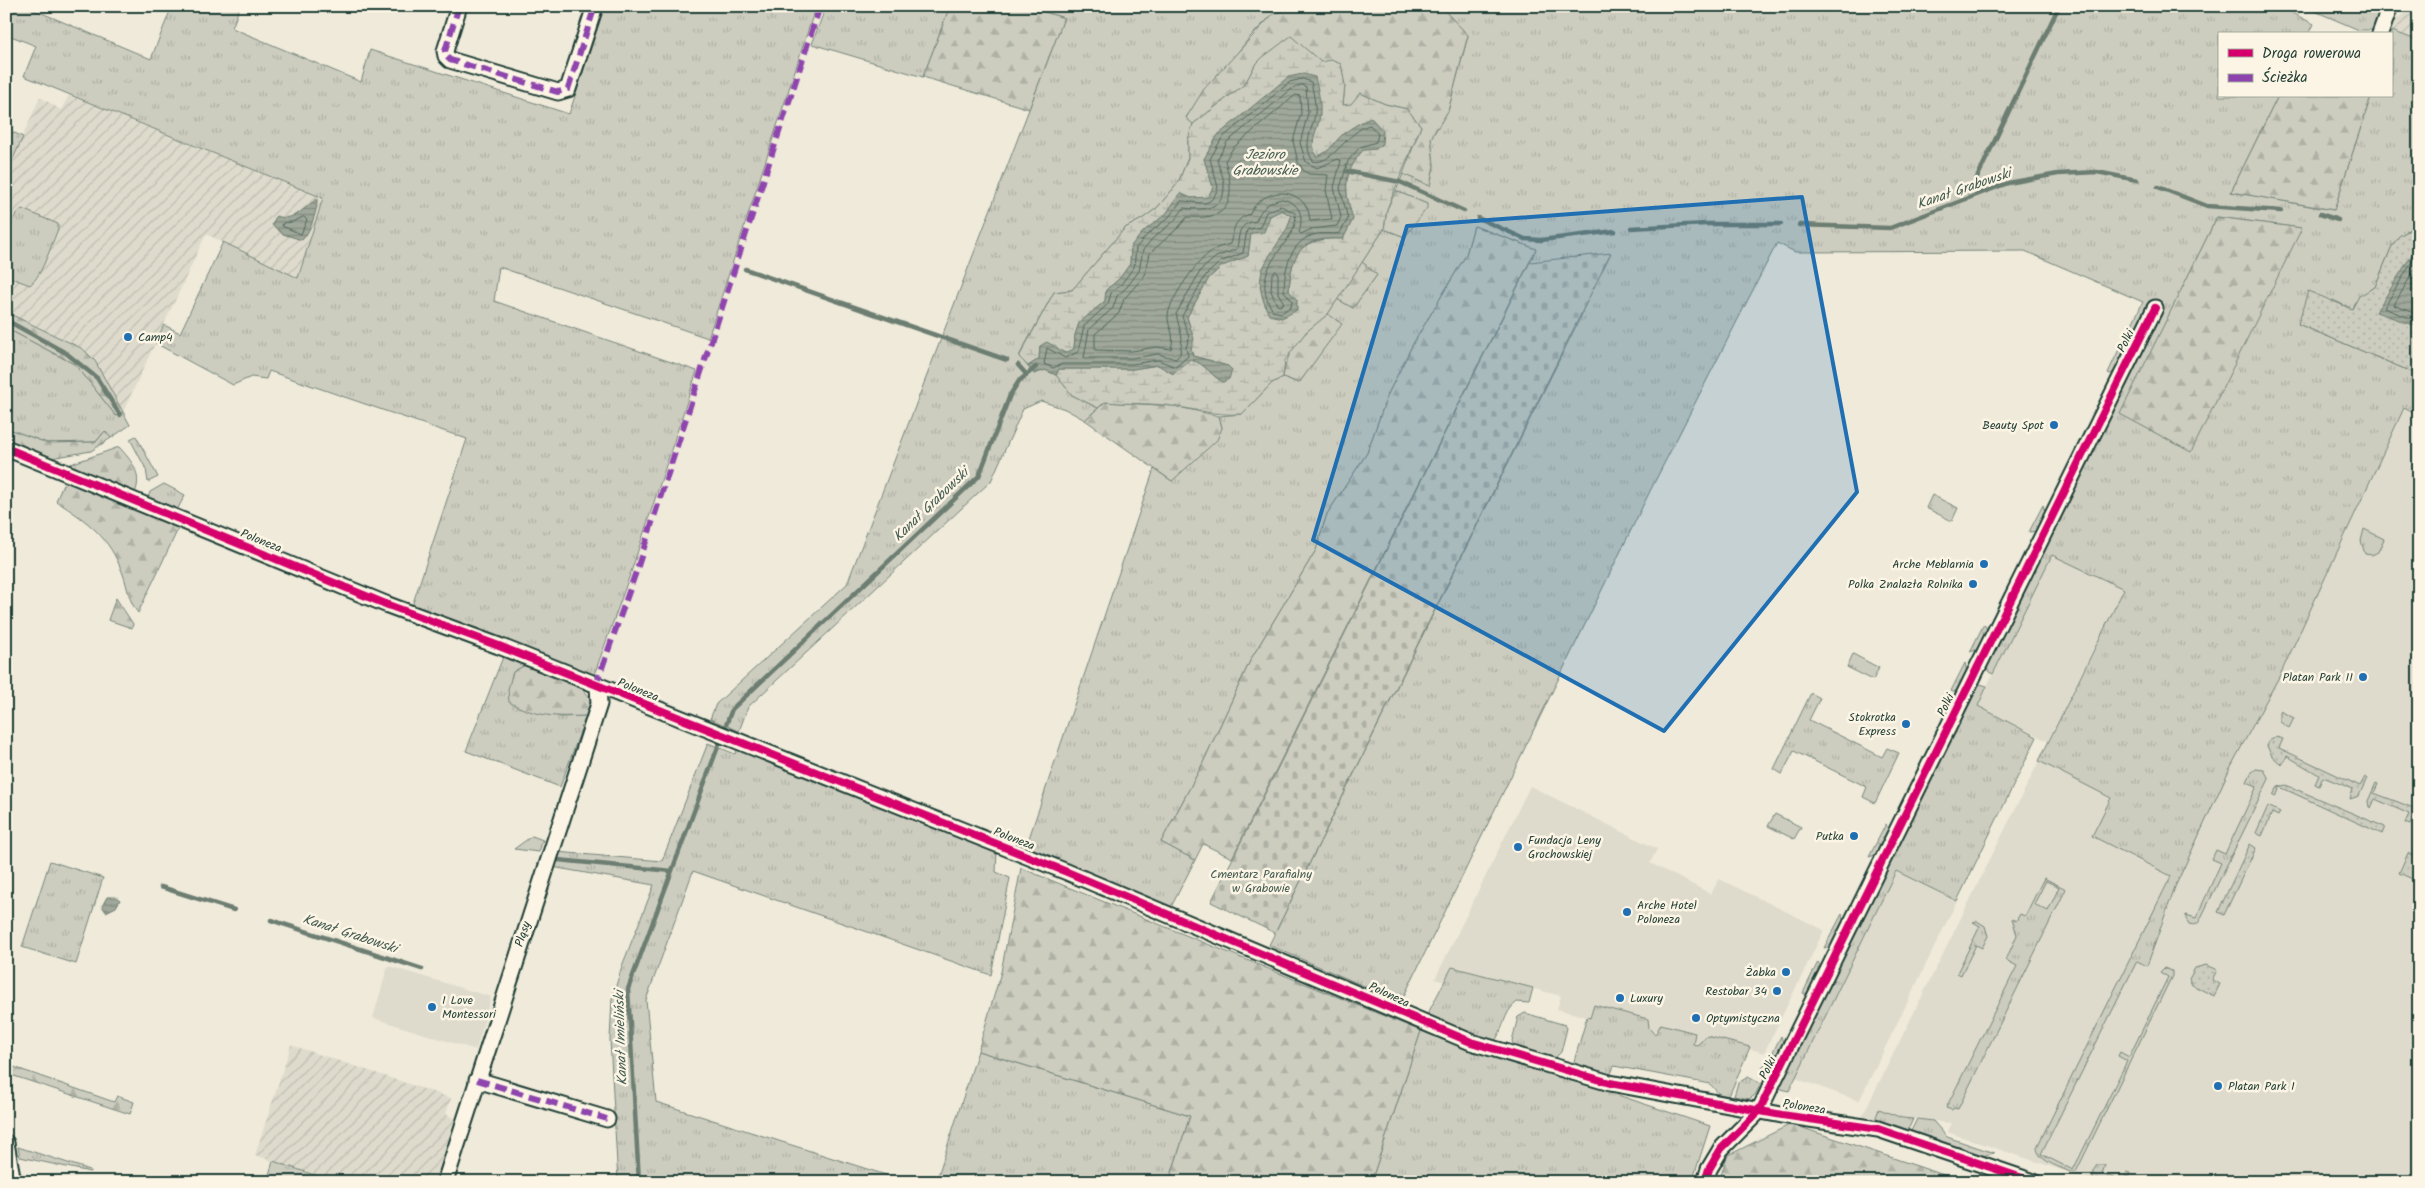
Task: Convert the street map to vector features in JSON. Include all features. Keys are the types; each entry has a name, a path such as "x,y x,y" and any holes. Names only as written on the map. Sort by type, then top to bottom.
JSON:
{"street":[{"path":"460,6 445,50 446,56 450,60 558,92 568,89 595,6"},
{"path":"2381,32 2390,6"},
{"name":"Polki","path":"1705,1182 1709,1169 1721,1149 1759,1111 2155,308"},
{"name":"Poloneza","path":"6,448 328,581 1068,872 1471,1042 1610,1083 1759,1111 1878,1129 2034,1182"},
{"name":"Pląsy","path":"445,1182 598,704 598,686"},
{"path":"477,1080 607,1119"},
{"path":"6,1143 13,1182"}],"highlighted area":[{"path":"1802,197 1857,492 1664,731 1313,540 1407,226"}],"shaded area":[{"path":"2407,6 2419,6 2419,41 2392,31 2397,18 2405,14"},
{"path":"2392,32 2419,41 2419,1182 2097,1182 1947,1132 1951,1123 1902,1118 1879,1109 1877,1123 1862,1117 2039,761 2112,798 2093,836 2171,876 2298,324 2370,98 2392,98"},
{"path":"69,95 323,198 298,278 206,234 123,412 95,361 83,349 6,312 6,174 40,97 61,110"},
{"path":"2052,554 2124,589 2048,741 1977,706"},
{"name":"Arche Hotel Poloneza","path":"1530,786 1657,849 1650,863 1711,894 1719,879 1824,930 1764,1053 1707,1036 1697,1045 1693,1044 1695,1033 1656,1035 1649,1028 1648,1019 1594,1005 1590,1018 1557,1009 1561,996 1453,967 1445,982 1435,979"},
{"path":"1896,871 1957,901 1859,1101 1795,1078"},
{"name":"I Love Montessori","path":"388,966 491,997 476,1050 373,1018"},
{"path":"291,1045 451,1098 446,1114 455,1119 435,1182 335,1182 255,1155"}],"green space":[{"path":"6,6 25,6 151,59 172,6 240,6 232,28 361,82 370,50 569,114 605,6 816,6 708,338 499,267 494,301 697,371 632,569 594,675 412,606 467,439 269,371 266,379 251,377 233,385 155,343 164,325 180,333 223,242 298,278 323,198 24,76 36,46 6,34"},
{"path":"826,6 950,6 923,77 812,44"},
{"path":"950,6 1025,6 1064,18 1029,109 923,77"},
{"path":"1025,6 1297,6 1273,14 1250,37 1186,117 1193,124 1188,140 1188,158 1178,183 1157,208 1125,228 1072,290 1054,292 1019,356 1034,374 1045,370 1056,375 1072,395 1098,408 1085,420 1065,409 1041,401 1023,409 991,481 748,707 739,731 710,719 716,704 847,584 1064,18"},
{"path":"1297,6 1440,6 1468,35 1448,111 1431,138 1434,165 1430,186 1403,174 1421,126 1407,109 1385,104 1360,93 1351,105 1343,105 1345,85 1331,60 1321,62 1306,51 1255,65 1245,84 1193,124 1186,118 1204,89 1273,14"},
{"path":"1440,6 2278,6 2314,24 2310,32 2218,32 2218,98 2277,98 2231,192 2334,210 2370,98 2392,98 2392,31 2419,41 2419,225 2409,229 2392,246 2375,287 2354,303 2352,309 2333,300 2298,324 2419,375 2419,427 2415,426 2417,415 2404,408 2280,675 2229,770 2175,887 2147,966 2137,961 2041,1154 2073,1170 2127,1061 2118,1056 2120,1052 2129,1057 2168,977 2160,972 2164,968 2172,971 2172,976 2076,1172 2070,1172 2045,1160 2038,1152 2037,1147 2171,876 2092,836 2111,798 2039,761 2124,589 2052,555 1993,674 1989,672 1986,664 2137,330 2127,334 2143,302 2025,251 1795,252 1777,243 1651,489 1401,1002 1269,945 1583,312 1530,262 1536,249 1474,226 1466,255 1413,344 1388,394 1367,453 1327,514 1316,550 1251,659 1201,767 1161,842 1195,860 1170,909 1025,850 1154,469 1172,481 1222,428 1219,416 1242,414 1272,383 1283,377 1299,383 1341,324 1328,314 1337,299 1353,308 1377,275 1362,262 1384,229 1405,237 1427,204 1396,191 1403,174 1430,186 1434,165 1431,138 1448,111 1468,36","holes":["2217,217 2301,228 2121,414"]},
{"path":"2303,6 2382,7 2374,30 2359,30"},
{"path":"1291,36 1321,62 1331,60 1341,64 1345,85 1343,105 1351,104 1360,93 1385,104 1407,109 1421,126 1387,209 1384,229 1328,314 1306,332 1285,360 1283,377 1272,383 1242,414 1231,414 1150,404 1105,402 1098,408 1072,395 1056,375 1059,369 1133,369 1158,365 1167,368 1185,365 1191,360 1200,364 1223,382 1213,361 1193,356 1187,317 1209,278 1222,266 1248,256 1251,233 1270,216 1282,210 1291,216 1289,226 1261,271 1297,300 1289,291 1290,277 1296,256 1308,244 1329,239 1343,239 1353,219 1348,200 1348,175 1351,167 1363,150 1376,149 1383,131 1371,118 1354,127 1324,154 1316,158 1312,142 1320,115 1253,108 1218,135 1204,159 1213,187 1208,198 1191,198 1180,194 1166,214 1144,231 1131,246 1130,264 1119,279 1106,290 1105,301 1079,323 1075,335 1074,349 1066,353 1060,351 1055,345 1040,346 1039,359 1028,366 1019,357 1054,292 1072,290 1125,228 1157,208 1178,183 1188,158 1188,140 1193,124 1245,84 1255,65"},
{"path":"2277,98 2370,98 2334,210 2231,192"},
{"path":"6,129 23,137 6,174"},
{"path":"1396,191 1427,204 1427,208 1405,237 1384,229 1387,209"},
{"path":"22,209 58,224 58,229 43,267 30,285 6,276 6,249 11,222"},
{"path":"2217,217 2302,228 2191,452 2120,414"},
{"path":"2419,225 2419,375 2298,324 2308,291 2352,309 2359,296 2375,287 2392,246 2399,236"},
{"path":"1474,226 1536,249 1232,858 1203,844 1195,860 1161,842 1201,767 1251,659 1316,550 1327,514 1367,453 1388,394 1413,344 1466,255"},
{"name":"Cmentarz Parafialny w Grabowie","path":"1611,253 1275,933 1211,902 1530,262"},
{"path":"1362,262 1377,275 1353,308 1337,299"},
{"path":"6,312 83,349 95,361 123,412 116,416 76,365 6,328"},
{"path":"1328,314 1342,324 1299,383 1283,377 1288,357 1298,341"},
{"path":"6,328 76,365 116,416 123,412 130,425 111,438 104,432 96,442 47,443 6,428"},
{"path":"2121,345 2124,354 2116,371 2110,374 2108,373"},
{"path":"1105,402 1174,406 1219,416 1222,428 1217,440 1172,481 1085,420"},
{"path":"6,428 47,443 96,442 105,431 111,438 91,451 51,458 6,439"},
{"path":"136,436 158,477 148,482 146,469 130,439"},
{"path":"119,447 128,457 137,474 138,480 135,493 68,465"},
{"path":"65,480 179,527 138,613 130,599 117,561 104,540 88,523 56,501"},
{"path":"164,484 185,495 176,512 147,500 150,492"},
{"path":"1932,495 1958,508 1952,521 1926,508"},
{"path":"2043,505 2046,515 2038,531 2029,532"},
{"path":"2364,529 2384,539 2378,552 2372,555 2365,554 2361,541"},
{"path":"116,598 133,624 132,628 108,620"},
{"path":"1984,624 1988,631 1979,649 1970,652"},
{"path":"1853,654 1879,668 1873,680 1847,667"},
{"path":"503,657 525,665 513,672 511,678 559,717 586,716 560,787 466,751"},
{"path":"1965,663 1967,673 1960,690 1953,692 1951,691"},
{"path":"525,665 582,688 591,699 586,716 546,715 528,711 509,702 508,689 513,672"},
{"path":"1980,684 1987,686 1978,706 2037,737 1957,901 1896,871 1789,1091 1778,1088 1974,688"},
{"path":"1811,693 1820,698 1809,720 1882,757 1887,748 1899,753 1875,803 1863,797 1867,787 1794,751 1782,774 1774,769"},
{"path":"2280,711 2294,718 2289,728 2280,722"},
{"path":"2276,737 2283,739 2279,748 2360,786 2365,777 2367,778 2359,796 2350,799 2353,789 2323,777 2319,786 2315,784 2319,775 2287,756 2282,765 2272,756 2267,746 2269,741"},
{"path":"708,743 735,754 738,748 997,851 996,872 1010,878 991,975 693,871 646,1000 656,1102 908,1182 618,1182 610,1040 612,999 622,966 654,885 552,867 556,852 662,861"},
{"path":"2256,769 2264,770 2269,779 2199,922 2194,925 2189,924 2186,915 2196,918 2221,863 2212,859 2216,850 2225,854 2257,786 2247,782 2251,773"},
{"path":"2376,783 2378,784 2374,793 2419,810 2419,817 2414,815 2410,825 2405,823 2409,814 2375,799 2371,808 2369,807 2368,801"},
{"path":"2286,785 2385,827 2382,834 2280,787 2276,797 2273,795 2278,787"},
{"path":"2268,806 2280,812 2278,816 2272,813 2262,836 2256,833"},
{"path":"1775,814 1801,827 1794,839 1768,826"},
{"path":"1886,824 1889,832 1878,854 1869,857"},
{"path":"532,836 543,840 539,852 514,849"},
{"path":"2250,844 2256,848 2224,915 2218,912"},
{"path":"2408,853 2419,857 2419,882 2399,873"},
{"path":"50,861 103,878 76,964 22,947"},
{"path":"1021,868 1421,1031 1371,1182 1169,1182 1190,1116 978,1051 1001,972"},
{"path":"2044,878 2066,889 1958,1109 1946,1108 2017,966 2006,960 2017,935 2012,919 2016,921 2020,914 2025,916","holes":["2046,881 2059,887 2048,911 2034,904"]},
{"path":"1842,914 1844,924 1833,945 1824,948"},
{"path":"1977,921 1985,926 1988,936 1982,948 1976,945 1961,975 1957,973 1980,926 1973,922"},
{"path":"1818,962 1821,968 1811,990 1805,994 1803,993"},
{"path":"2206,965 2217,970 2212,980 2220,984 2214,996 2192,985 2189,979 2195,968"},
{"path":"1452,967 1533,988 1529,1003 1517,1002 1512,1006 1500,1033 1493,1043 1426,1017"},
{"path":"1594,1005 1648,1019 1649,1028 1655,1035 1661,1024 1695,1033 1693,1044 1697,1045 1707,1036 1750,1047 1729,1096 1719,1094 1710,1084 1614,1066 1610,1076 1573,1065 1587,1017 1590,1018"},
{"path":"1525,1013 1565,1025 1567,1028 1561,1052 1553,1060 1515,1049 1512,1041 1518,1017"},
{"path":"1421,1031 1469,1049 1597,1088 1710,1126 1692,1182 1371,1182"},
{"path":"1781,1036 1784,1046 1767,1081 1765,1080 1762,1067 1769,1060"},
{"path":"978,1051 1190,1116 1169,1182 936,1182"},
{"path":"8,1065 114,1102 117,1096 134,1102 130,1114 8,1074"},
{"path":"1748,1077 1761,1084 1755,1095 1749,1099 1734,1096 1738,1083"},
{"path":"1879,1109 1902,1118 1913,1119 1907,1132 1877,1123 1876,1117"},
{"path":"1917,1119 1933,1121 1947,1137 1994,1153 1983,1156 1910,1133"},
{"path":"1791,1124 1965,1182 1719,1182 1727,1156"},
{"path":"18,1147 90,1170 90,1172 20,1157"},
{"path":"273,1161 335,1182 267,1182"},
{"path":"2097,1165 2105,1165 2102,1174 2124,1181 2127,1172 2131,1173 2127,1182 2097,1182 2093,1180 2093,1171"}],"water":[{"name":"Jezioro Grabowskie","path":"1303,74 1315,77 1319,96 1320,114 1313,144 1316,157 1329,150 1346,131 1371,118 1383,131 1382,144 1376,149 1363,150 1351,167 1348,175 1348,200 1353,219 1343,239 1318,240 1301,249 1296,257 1290,277 1289,291 1297,300 1297,310 1282,318 1269,315 1261,293 1260,285 1263,269 1290,220 1291,216 1282,210 1270,216 1264,232 1251,233 1248,256 1222,266 1209,278 1187,317 1194,339 1191,349 1193,356 1228,366 1232,370 1229,379 1223,382 1201,364 1192,360 1173,374 1158,365 1133,369 1059,369 1056,375 1045,370 1034,374 1028,366 1039,359 1040,346 1047,342 1065,353 1074,349 1075,335 1079,323 1105,301 1106,290 1119,279 1130,264 1131,246 1144,231 1166,214 1180,193 1191,198 1208,197 1213,187 1204,159 1218,135 1288,77"},
{"path":"317,199 313,221 302,240 283,234 272,225 276,216 294,216"},
{"path":"2419,243 2419,327 2376,312"},
{"path":"107,897 116,897 120,900 116,907 106,912 102,906"}],"waterway":[{"path":"1986,191 1977,188 1976,180 2059,6"},
{"name":"Kanał Grabowski","path":"1346,171 1400,182 1464,211"},
{"name":"Kanał Grabowski","path":"1799,225 1890,228 2008,183 2058,174 2097,172 2137,180"},
{"name":"Kanał Grabowski","path":"2158,187 2207,206 2281,211"},
{"name":"Kanał Grabowski","path":"2320,214 2338,220"},
{"name":"Kanał Grabowski","path":"1478,218 1525,239 1541,240 1615,231"},
{"name":"Kanał Grabowski","path":"1631,228 1706,224 1781,224"},
{"path":"745,269 1007,360"},
{"path":"6,320 66,353 97,378 120,415"},
{"path":"1018,365 1026,374"},
{"name":"Kanał Grabowski","path":"639,1182 628,989 732,709 979,476 1010,395 1019,381 1036,367"},
{"name":"Kanał Grabowski","path":"558,860 672,871"},
{"name":"Kanał Grabowski","path":"161,887 234,910"},
{"name":"Kanał Grabowski","path":"271,920 422,969"}],"marked path":[{"path":"459,6 445,51 446,56 450,60 558,92 568,89 595,6"},
{"path":"598,686 598,679 637,569 820,6"},
{"path":"477,1080 607,1119"}],"cycle path":[{"path":"1705,1182 1709,1169 1721,1149 1759,1111 2155,308"},
{"path":"6,448 388,605 499,646 1067,872 1471,1042 1610,1083 1782,1115 1878,1129 2034,1182"}],"place":[{"name":"Camp4","path":"128,337"},
{"name":"Beauty Spot","path":"2054,425"},
{"name":"Arche Meblarnia","path":"1984,564"},
{"name":"Polka Znalazła Rolnika","path":"1973,584"},
{"name":"Platan Park II","path":"2363,677"},
{"name":"Stokrotka Express","path":"1906,724"},
{"name":"Putka","path":"1854,836"},
{"name":"Fundacja Leny Grochowskiej","path":"1518,847"},
{"name":"Arche Hotel Poloneza","path":"1627,912"},
{"name":"Żabka","path":"1786,972"},
{"name":"Restobar 34","path":"1777,991"},
{"name":"Luxury","path":"1620,998"},
{"name":"I Love Montessori","path":"432,1007"},
{"name":"Optymistyczna","path":"1696,1018"},
{"name":"Platan Park I","path":"2218,1086"}],"water label":[{"name":"Kanał Imieliński","path":"621,1038"}]}
